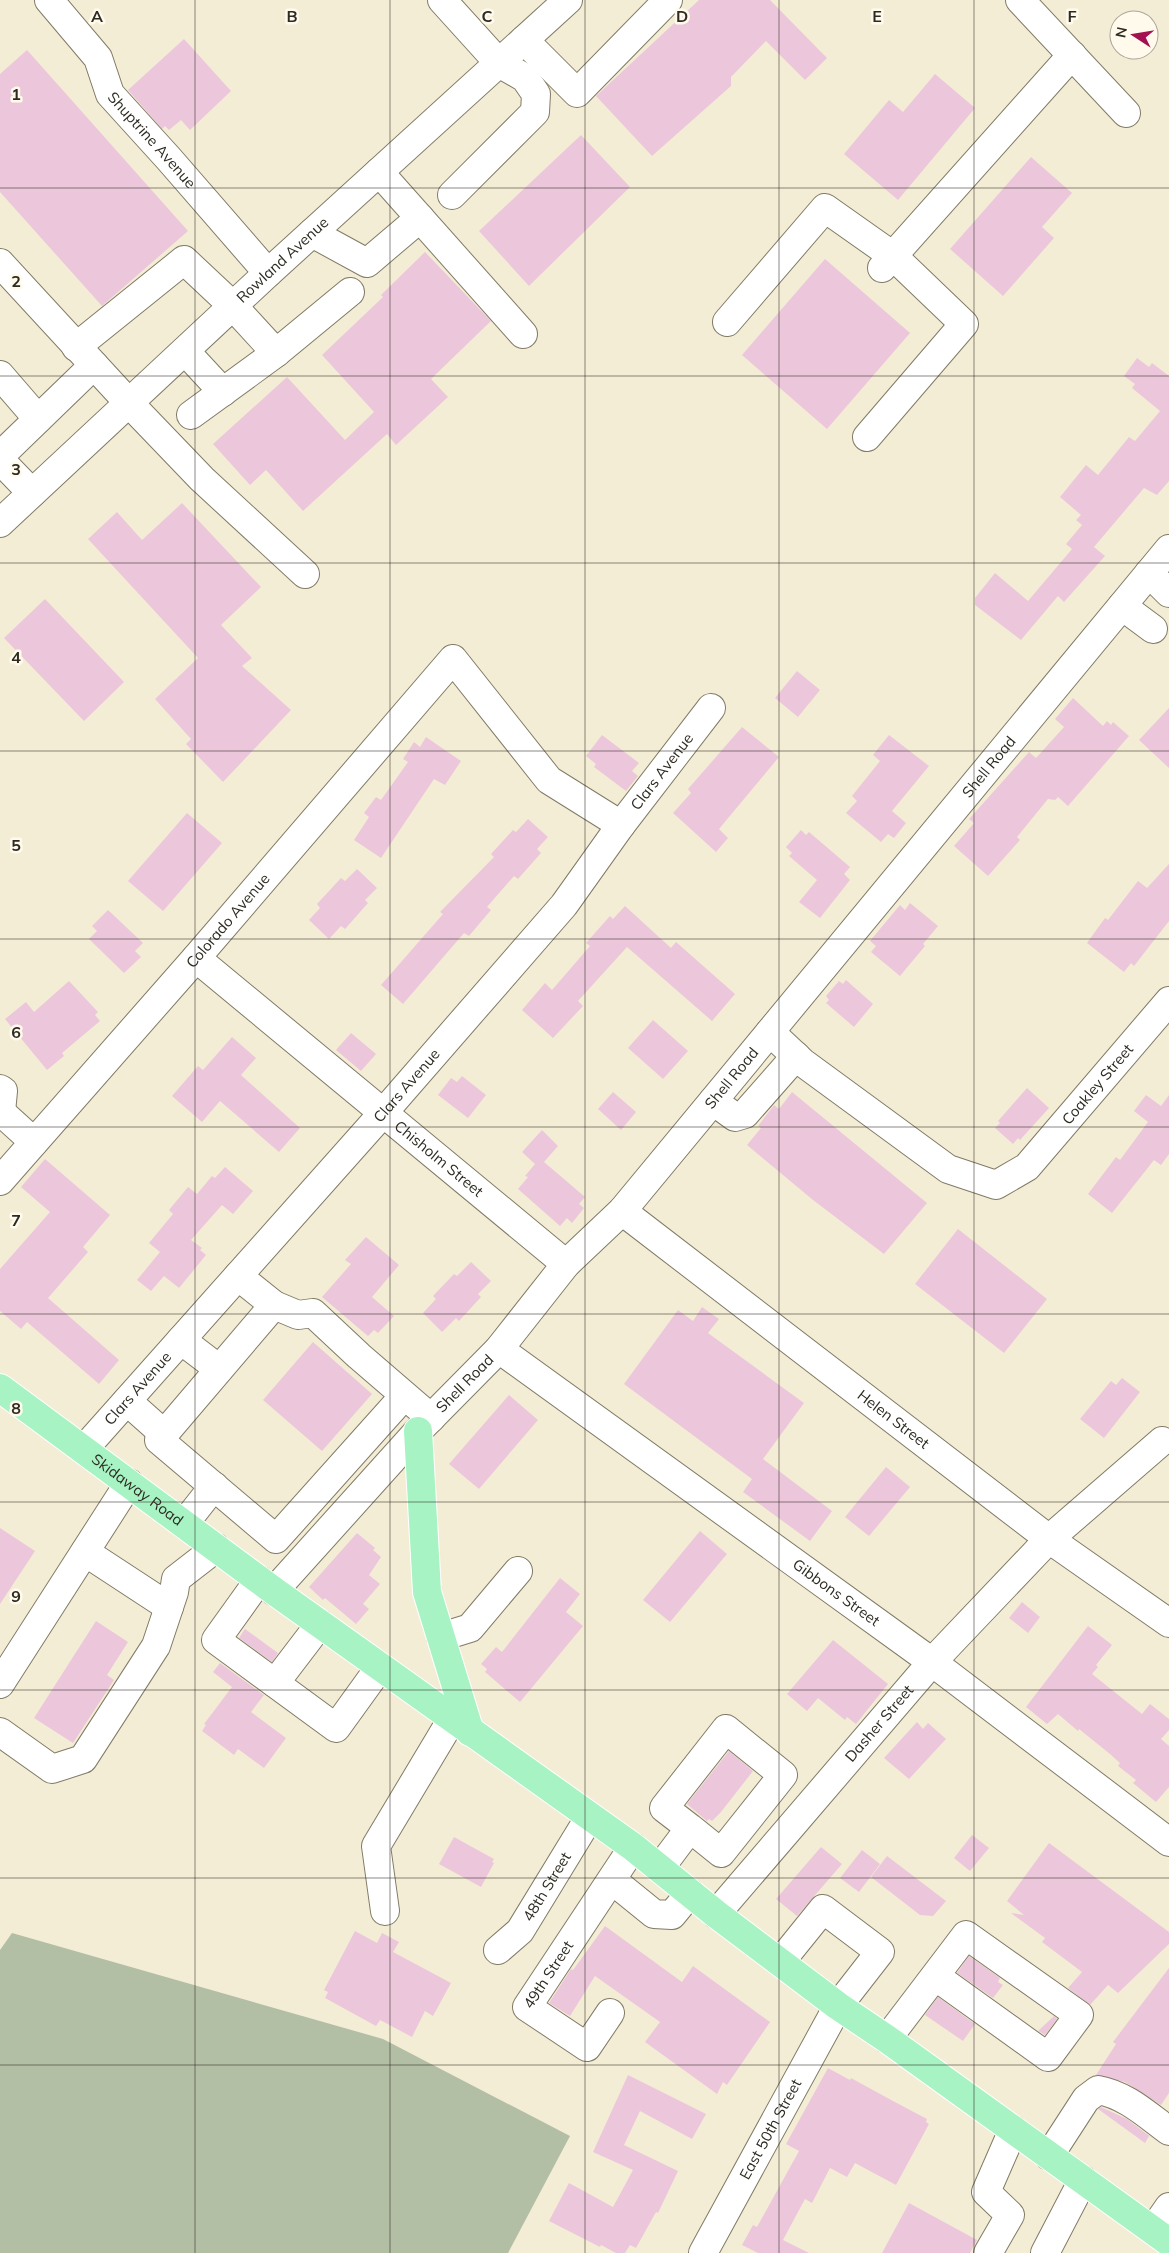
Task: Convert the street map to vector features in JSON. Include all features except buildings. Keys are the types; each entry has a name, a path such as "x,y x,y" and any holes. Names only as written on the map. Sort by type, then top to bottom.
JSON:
{"main road":[{"name":"Skidaway Road","path":"0,1388 267,1586 633,1848 716,1914 781,1961 838,2006 887,2039 1161,2236"},
{"path":"425,1425 427,1592 441,1637 461,1725"}],"street":[{"name":"Shuptrine Avenue","path":"49,0 98,58 110,94 268,273"},
{"path":"442,0 499,63 525,78 536,94 535,112 452,195"},
{"path":"524,40 577,93 668,0"},
{"path":"1020,0 1126,113"},
{"name":"Rowland Avenue","path":"0,523 268,273 524,40 562,2"},
{"path":"888,262 1072,55"},
{"path":"379,172 523,334"},
{"path":"727,322 825,208 964,324 867,437"},
{"path":"312,233 367,263 420,218"},
{"path":"0,456 38,419 85,356 184,260 233,306 276,353"},
{"path":"0,263 202,479 305,574"},
{"path":"191,415 276,353 350,292"},
{"path":"185,350 223,392"},
{"path":"0,375 38,419"},
{"path":"0,460 32,493"},
{"name":"Shell Road","path":"275,1683 216,1640 499,1349 566,1264 622,1211 1169,549"},
{"path":"1149,574 1169,593"},
{"path":"1122,606 1153,629"},
{"name":"Colorado Avenue","path":"0,1181 196,958 453,659 550,780 621,825"},
{"name":"Clars Avenue","path":"84,1449 383,1113 564,905 621,825 711,708"},
{"name":"Chisholm Street","path":"196,958 566,1264"},
{"name":"Coakley Street","path":"796,1056 948,1169 996,1184 1027,1167 1169,1001"},
{"path":"713,1102 735,1117 745,1114 796,1056 770,1032"},
{"path":"0,1089 3,1091 0,1112 34,1142"},
{"name":"Helen Street","path":"622,1211 1049,1539 1169,1623"},
{"path":"238,1276 274,1305 298,1315 313,1313 404,1396 425,1425"},
{"path":"274,1305 159,1440 276,1538 404,1396"},
{"path":"181,1340 219,1369"},
{"name":"Gibbons Street","path":"499,1349 932,1662 1169,1842"},
{"path":"127,1401 164,1434"},
{"name":"Dasher Street","path":"716,1914 932,1662 1049,1539 1162,1442"},
{"path":"0,1684 129,1483"},
{"path":"184,1524 214,1486"},
{"path":"0,1732 52,1769 83,1759 156,1646 176,1579 216,1548"},
{"path":"85,1552 166,1614"},
{"path":"441,1637 470,1628 518,1571"},
{"path":"0,1724 10,1724 52,1752 77,1747 146,1638 166,1614"},
{"path":"320,1624 275,1683 336,1728 380,1668"},
{"path":"384,1911 376,1846 461,1725"},
{"path":"726,1729 783,1775 771,1790 721,1853 664,1808 726,1729"},
{"path":"771,1790 804,1811"},
{"name":"48th Street","path":"498,1950 520,1931 589,1818"},
{"path":"660,1868 690,1828"},
{"path":"734,1837 764,1858"},
{"name":"49th Street","path":"610,2013 587,2047 527,2006 633,1848"},
{"path":"612,1880 654,1914 672,1914 690,1893"},
{"name":"East 50th Street","path":"703,2253 838,2006 880,1952 823,1909 781,1961"},
{"path":"887,2039 966,1934 1079,2015 1048,2057 935,1976"},
{"path":"1049,2156 1086,2098 1098,2090 1114,2093 1130,2102 1169,2131"},
{"path":"988,2253 1010,2215 986,2192 1013,2130"},
{"path":"1045,2253 1083,2180"},
{"path":"1161,2236 1169,2207"}],"green space":[{"path":"12,1933 383,2039 570,2136 508,2253 0,2253 0,1950"}]}
